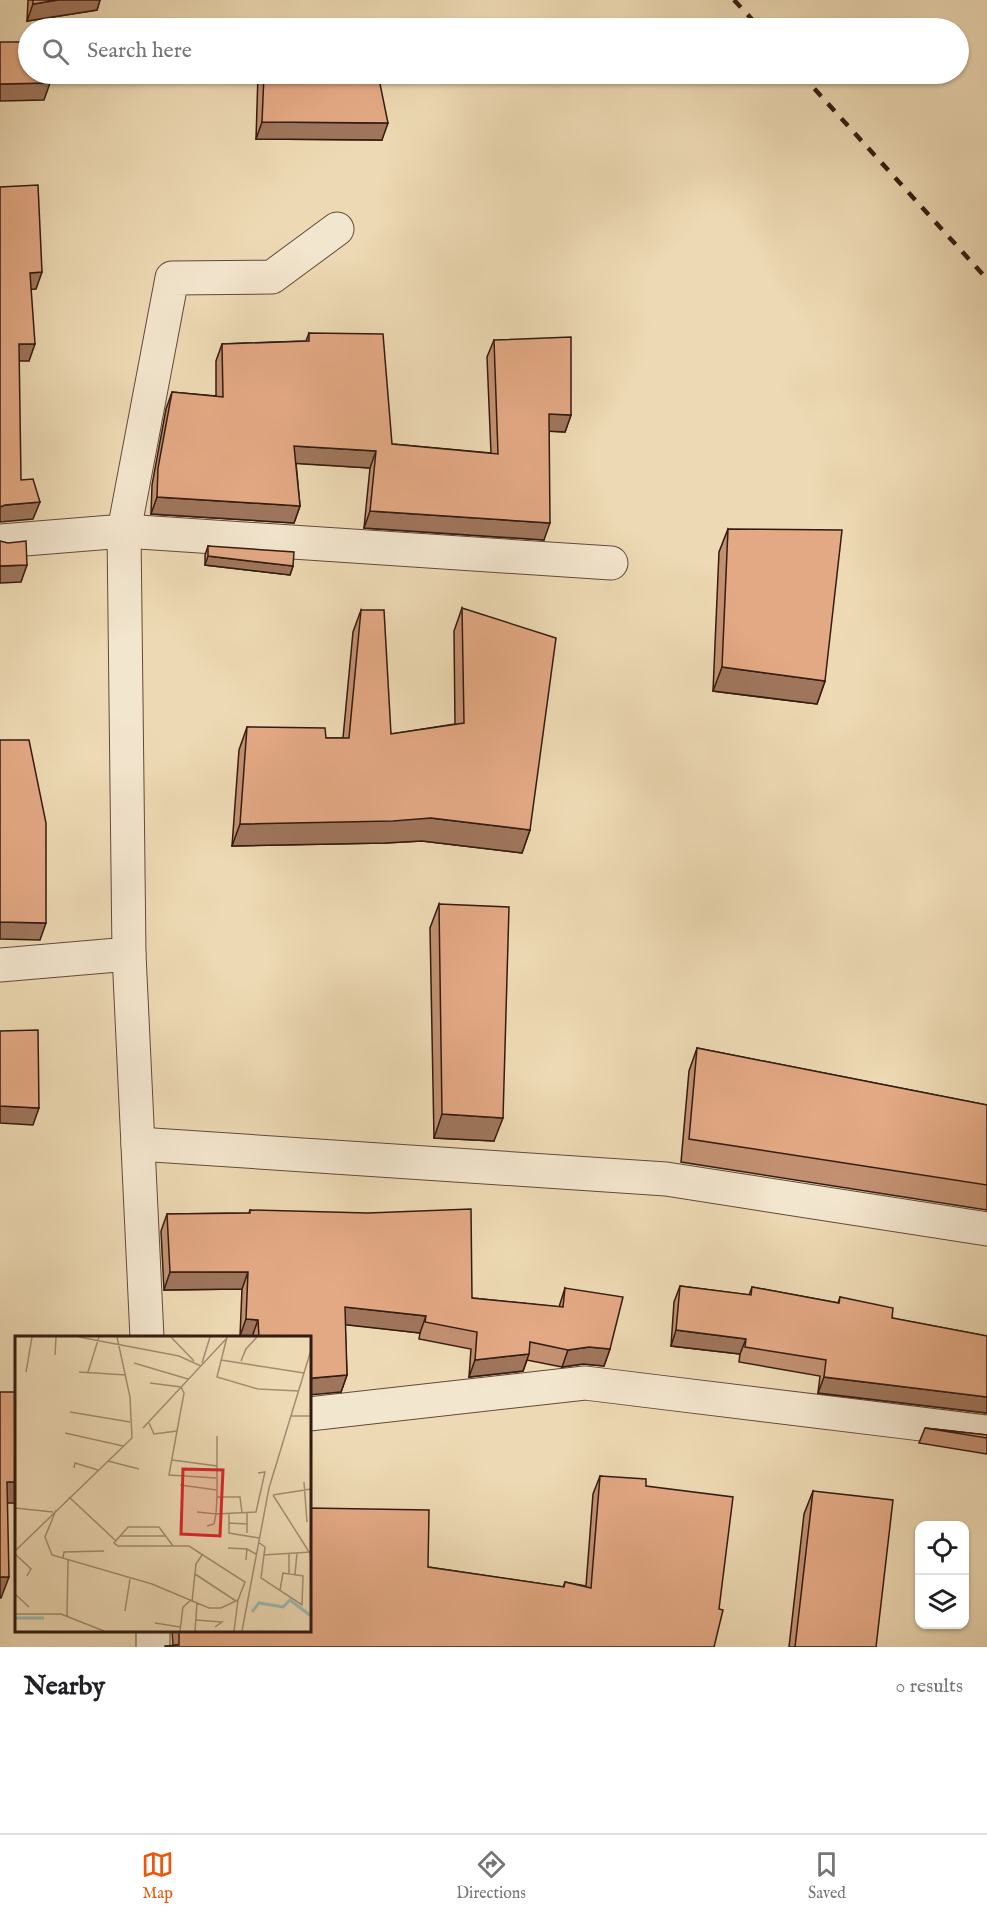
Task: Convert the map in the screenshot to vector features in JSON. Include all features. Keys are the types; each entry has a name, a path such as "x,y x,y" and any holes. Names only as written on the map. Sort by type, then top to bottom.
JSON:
{"street":[{"path":"147,1336 129,954 124,531 172,278 272,277 337,229"},
{"path":"0,541 124,531 611,563"},
{"path":"0,965 129,954"},
{"path":"138,1144 666,1179 987,1229"},
{"path":"310,1414 585,1383 987,1432"}],"building":[{"path":"33,0 58,0 33,4"},
{"path":"0,42 18,42 18,84 0,84"},
{"path":"264,84 380,84 388,123 262,122"},
{"path":"38,185 42,272 30,273 35,344 19,344 21,480 33,479 40,502 0,507 0,187"},
{"path":"309,333 383,334 392,444 498,454 494,340 571,337 571,415 549,414 550,523 370,511 376,451 294,446 300,506 157,497 158,468 172,392 223,397 222,344 309,341"},
{"path":"728,529 842,530 825,681 722,667"},
{"path":"0,541 8,543 26,541 27,565 0,566"},
{"path":"208,546 294,552 293,566 208,556"},
{"path":"462,608 556,638 530,830 431,818 393,821 240,824 247,727 325,728 326,738 349,738 361,610 384,610 391,734 464,723"},
{"path":"0,740 29,740 46,823 46,923 0,922"},
{"path":"439,904 509,907 503,1118 442,1114"},
{"path":"38,1030 39,1108 0,1106 0,1031"},
{"path":"697,1048 987,1105 987,1185 689,1139"},
{"path":"471,1209 472,1298 563,1307 565,1288 623,1297 610,1349 589,1347 568,1350 530,1342 529,1354 475,1360 477,1332 425,1322 426,1316 345,1307 347,1375 310,1380 310,1336 259,1336 258,1320 246,1319 248,1272 170,1272 167,1214 250,1213 250,1210 368,1213"},
{"path":"680,1286 751,1295 752,1287 839,1303 840,1297 893,1308 892,1318 987,1336 987,1397 824,1377 826,1360 745,1347 746,1339 676,1330"},
{"path":"0,1392 15,1392 15,1482 7,1482 9,1577 0,1577"},
{"path":"925,1428 987,1435 987,1438"},
{"path":"600,1476 646,1479 646,1486 733,1497 719,1609 723,1610 714,1647 165,1647 179,1645 179,1632 310,1632 310,1508 429,1510 428,1567 564,1587 565,1582 591,1588"},
{"path":"813,1491 893,1500 876,1647 795,1647"}],"railway":[{"path":"734,0 751,18"},
{"path":"810,84 987,279"}]}
